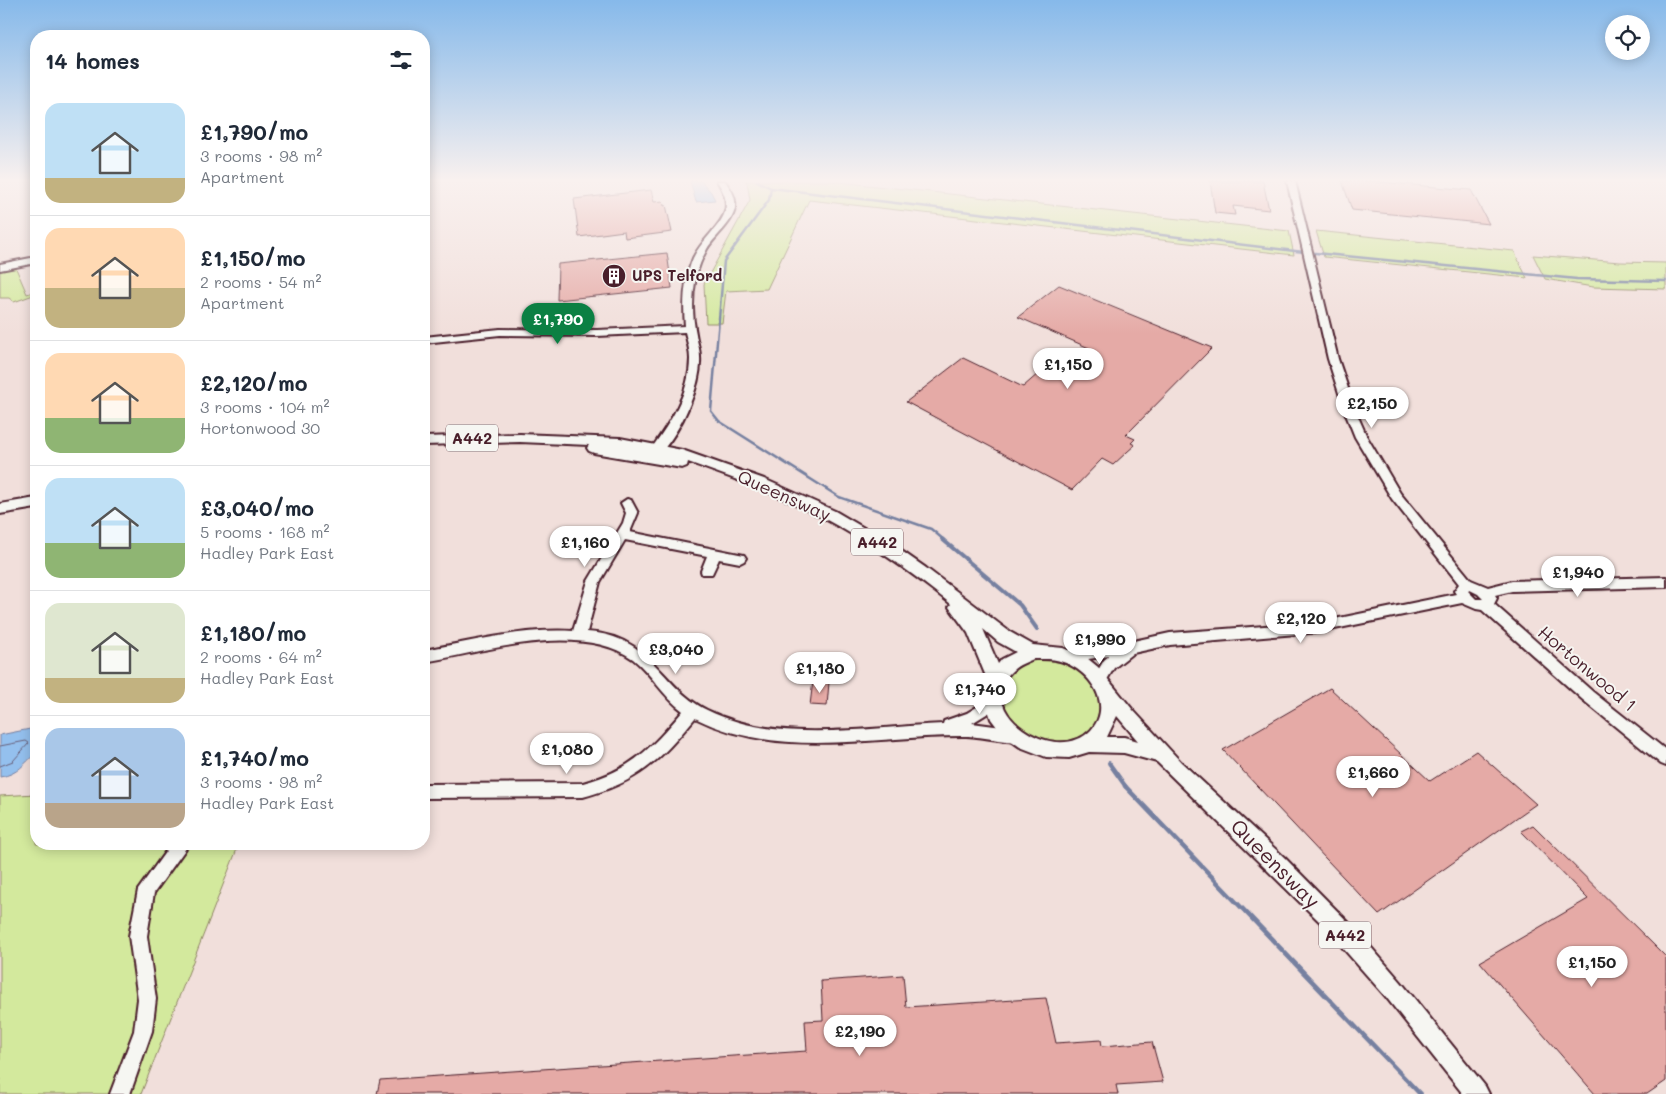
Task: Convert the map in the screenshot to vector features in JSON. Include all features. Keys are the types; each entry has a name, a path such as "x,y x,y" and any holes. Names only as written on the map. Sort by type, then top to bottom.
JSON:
{"main road":[{"name":"Queensway","path":"430,440 520,438 561,440 604,450 655,453 722,469 759,482 830,515 888,549 1004,637 1031,652"},
{"path":"0,509 30,504"},
{"name":"Queensway","path":"945,592 974,630 995,678"},
{"name":"A442","path":"1089,744 1075,749 1049,750 1036,746 1017,736 1006,727 998,715 992,690 995,678 1003,666 1016,657 1031,652 1049,652 1067,656 1085,666 1102,684"},
{"name":"Queensway","path":"1102,684 1124,713 1163,755 1304,890 1398,993 1477,1094"},
{"path":"1089,744 1105,728 1110,709 1102,684"},
{"name":"Queensway","path":"1089,744 1124,745 1163,755"}],"street":[{"path":"655,453 667,440 670,428 683,409 693,382 695,361 690,329 688,293 693,273 703,248 716,232"},
{"path":"1303,232 1335,365 1347,403 1362,438 1389,487 1466,591"},
{"path":"0,267 30,261"},
{"path":"430,339 500,332 597,334 690,329"},
{"path":"579,636 594,581 622,535 632,513 627,503"},
{"path":"622,535 740,558"},
{"path":"707,572 715,552"},
{"path":"1067,656 1129,648 1170,639 1320,627 1480,587 1486,599 1512,586 1666,582"},
{"name":"Hortonwood 1","path":"1486,599 1588,696 1666,759"},
{"path":"430,655 533,638 579,636 618,645 636,654 675,696 694,709 739,729 776,734 844,737 939,729 985,730 1017,736"},
{"path":"1102,684 1110,664 1129,648"},
{"path":"939,729 972,717 994,703"},
{"path":"430,791 583,790 604,785 626,776 647,762 694,709"},
{"path":"120,1094 143,1031 147,999 138,936 146,890 176,850"}],"green space":[{"path":"732,232 794,232 767,289 726,291 722,323 706,323 704,284"},
{"path":"1092,232 1289,232 1294,255"},
{"path":"1316,232 1514,251 1527,278 1324,257"},
{"path":"1533,255 1620,262 1666,263 1666,289 1593,287 1545,279"},
{"path":"15,266 27,294 30,293 30,296 14,302 9,298 0,298 0,270"},
{"path":"1038,660 1066,664 1081,673 1095,691 1098,701 1096,721 1083,736 1071,740 1051,741 1032,735 1017,724 1007,710 1002,695 1005,680 1017,668"},
{"path":"30,794 30,850 237,850 141,1094 0,1094 0,796"}],"water":[{"path":"30,729 30,759 12,774 0,777 0,735"}],"building":[{"path":"578,232 616,232 579,237"},
{"path":"624,232 672,232 625,238"},
{"name":"UPS Telford","path":"667,253 672,288 557,300 558,264"},
{"path":"1059,285 1212,348 1126,435 1135,439 1131,443 1135,445 1113,465 1102,459 1072,490 906,402 963,358 1023,387 1055,359 1069,366 1089,348 1018,317"},
{"path":"813,681 829,682 827,706 810,705"},
{"path":"1330,688 1430,781 1476,751 1536,804 1379,915 1223,750"},
{"path":"1533,825 1666,957 1666,1081 1647,1094 1595,1094 1480,962 1588,899 1521,831"},
{"path":"903,975 906,1007 1046,998 1056,1043 1101,1040 1102,1046 1152,1042 1163,1082 1116,1085 1118,1094 377,1094 380,1080 807,1051 805,1021 823,1020 821,981"}],"waterway":[{"path":"745,232 724,261 711,411 719,421 839,497 931,529 944,540"},
{"path":"1137,232 1295,251 1577,279 1666,281"},
{"path":"942,539 1020,605 1037,629"},
{"path":"1109,763 1126,787"},
{"path":"1125,786 1420,1094"}],"place":[{"name":"UPS Telford","path":"614,276"}]}
